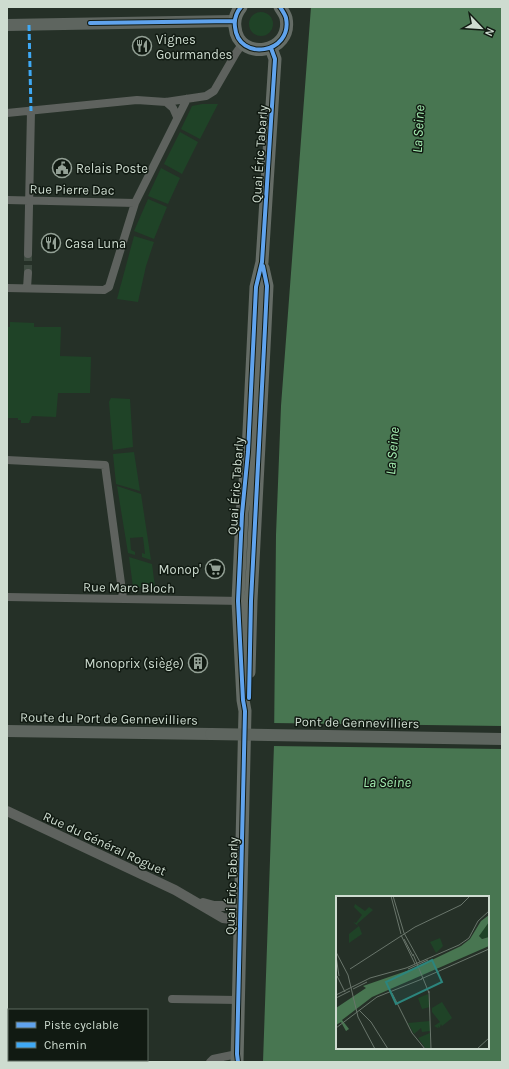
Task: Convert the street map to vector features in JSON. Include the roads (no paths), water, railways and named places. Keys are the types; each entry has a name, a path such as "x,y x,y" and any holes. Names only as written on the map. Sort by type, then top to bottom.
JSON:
{"main road":[{"path":"241,7 234,21 238,37 243,44 258,50 271,48 280,41 286,30 286,17 280,7"},
{"path":"7,25 234,21"},
{"name":"Quai Éric Tabarly","path":"237,1058 245,711 243,700 244,601 242,514 248,452 256,287 262,262 275,59 271,48"},
{"name":"Quai Éric Tabarly","path":"244,601 266,307 266,286 262,262"},
{"name":"Route du Port de Gennevilliers","path":"7,731 211,734"},
{"name":"Pont de Gennevilliers","path":"211,734 502,739"}],"street":[{"path":"7,113 137,100 166,102 206,96 214,91 243,44"},
{"path":"7,288 104,290 109,287 135,203 187,99"},
{"path":"166,102 173,108 177,117"},
{"path":"28,254 31,111"},
{"name":"Rue Pierre Dac","path":"7,200 135,203"},
{"path":"27,288 28,273"},
{"path":"7,460 105,465 123,598"},
{"name":"Rue Marc Bloch","path":"7,597 244,601"},
{"name":"Rue du Général Roguet","path":"7,811 192,899 223,918 240,920"},
{"name":"Rue du Général Roguet","path":"192,899 214,906 240,906"},
{"path":"172,999 238,1000"},
{"path":"210,1062 213,1059 237,1058"}],"water":[{"name":"La Seine","path":"311,7 502,7 502,1062 263,1062 274,745 276,535 281,406"}],"tunnel":[{"path":"28,254 28,273"}],"place":[{"name":"Vignes Gourmandes","path":"142,46"},
{"name":"Relais Poste","path":"62,168"},
{"name":"Casa Luna","path":"51,243"},
{"name":"Monop'","path":"215,569"},
{"name":"Monoprix (siège)","path":"198,663"}]}
